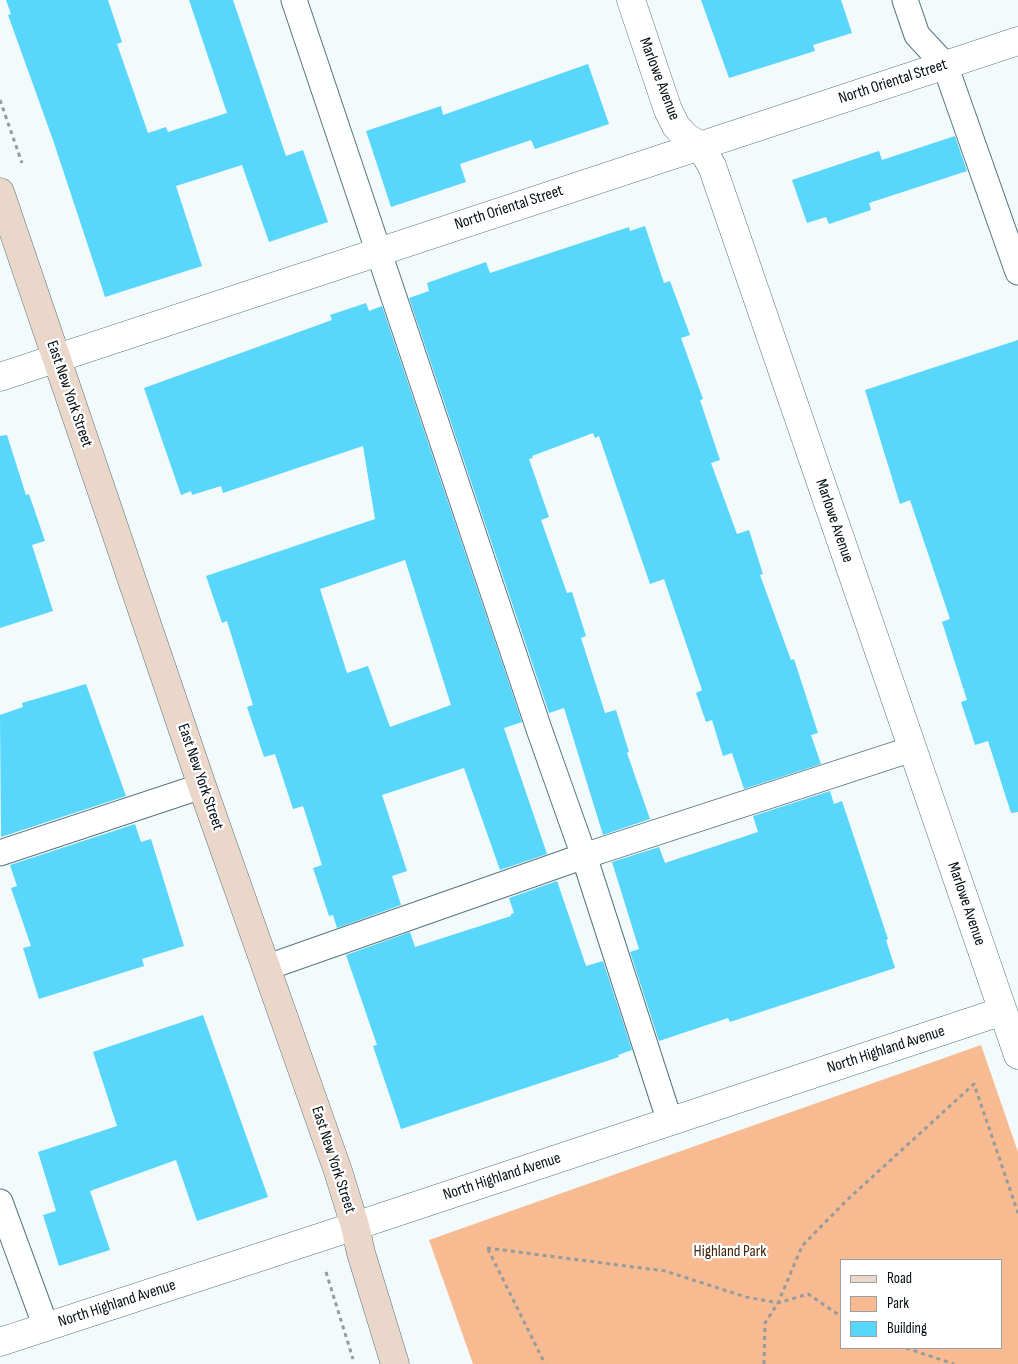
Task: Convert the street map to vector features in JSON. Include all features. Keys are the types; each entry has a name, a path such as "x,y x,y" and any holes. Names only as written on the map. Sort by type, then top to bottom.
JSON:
{"main road":[{"name":"East New York Street","path":"0,192 202,786 268,967 355,1226 360,1253 395,1364"}],"street":[{"name":"Marlowe Avenue","path":"631,0 668,110 676,126 686,137 699,145 712,166 1018,1055"},
{"name":"North Oriental Street","path":"0,377 1018,41"},
{"name":"North Highland Avenue","path":"0,1342 1003,1011"}],"lane":[{"path":"294,0 518,666 584,856 670,1122"},
{"path":"905,0 917,35 945,65 1018,272"},
{"path":"268,967 584,856 912,749"},
{"path":"0,853 202,786"},
{"path":"0,1202 46,1327"}],"path":[{"path":"764,1364 765,1323 778,1303 802,1246 847,1200 974,1084 1018,1213"},
{"path":"545,1364 487,1248 665,1271 746,1297 778,1303 808,1294 840,1316"},
{"path":"329,1288 355,1364"},
{"path":"909,1349 954,1364"}],"green space":[{"name":"Highland Park","path":"981,1045 1018,1152 1018,1364 473,1364 429,1240"}],"building":[{"path":"6,0 108,0 122,42 117,44 148,133 166,127 168,132 227,113 189,0 233,0 286,156 303,150 328,222 269,242 242,165 176,186 202,266 105,297 53,140 8,15 11,14"},
{"path":"701,0 841,0 852,33 813,45 815,51 729,78"},
{"path":"588,64 609,124 535,149 531,140 460,164 466,182 391,207 366,131 441,106 443,115"},
{"path":"955,136 967,171 869,203 871,210 829,224 826,217 807,223 792,180 879,151 882,160"},
{"path":"645,226 664,283 670,281 690,335 681,338 703,399 700,400 720,460 711,463 737,534 749,530 763,574 760,575 791,660 794,659 818,733 811,735 821,764 744,789 732,753 723,756 712,720 706,722 696,693 702,690 664,579 650,584 599,436 595,438 593,433 532,456 533,458 529,459 549,517 541,520 567,593 572,592 586,636 581,638 605,713 616,710 629,752 627,753 650,819 603,835 564,708 549,713 409,298 429,291 427,283 486,262 490,273 629,227 630,231"},
{"path":"366,303 369,311 382,306 522,722 504,728 547,854 500,870 464,768 382,795 407,871 392,876 401,905 337,928 333,915 329,916 313,868 322,865 303,806 293,809 275,754 264,757 247,707 253,705 227,621 222,623 206,576 375,519 363,446 223,493 221,486 192,495 191,491 181,495 144,388 332,320 330,315","holes":["405,560 451,705 390,727 368,666 347,673 320,589"]},
{"path":"1018,340 1018,812 1011,813 988,741 975,745 961,702 967,700 942,622 950,619 910,500 900,504 865,390"},
{"path":"7,435 26,495 29,494 45,541 32,545 53,611 0,628 0,436"},
{"path":"86,684 126,796 1,837 0,715 23,707 22,703"},
{"path":"830,791 834,804 842,801 888,939 886,940 895,968 730,1022 728,1018 659,1041 630,952 639,949 612,862 659,847 665,863 758,832 753,816"},
{"path":"135,824 141,842 151,839 184,946 142,959 144,966 39,999 23,948 31,946 11,888 17,886 10,865"},
{"path":"557,881 586,966 603,961 632,1050 618,1055 619,1057 401,1129 373,1046 377,1045 346,955 410,932 415,947 511,916 514,913 509,898"},
{"path":"203,1015 268,1197 197,1221 176,1160 90,1191 110,1250 59,1266 43,1215 56,1211 38,1152 117,1126 93,1052"}]}
